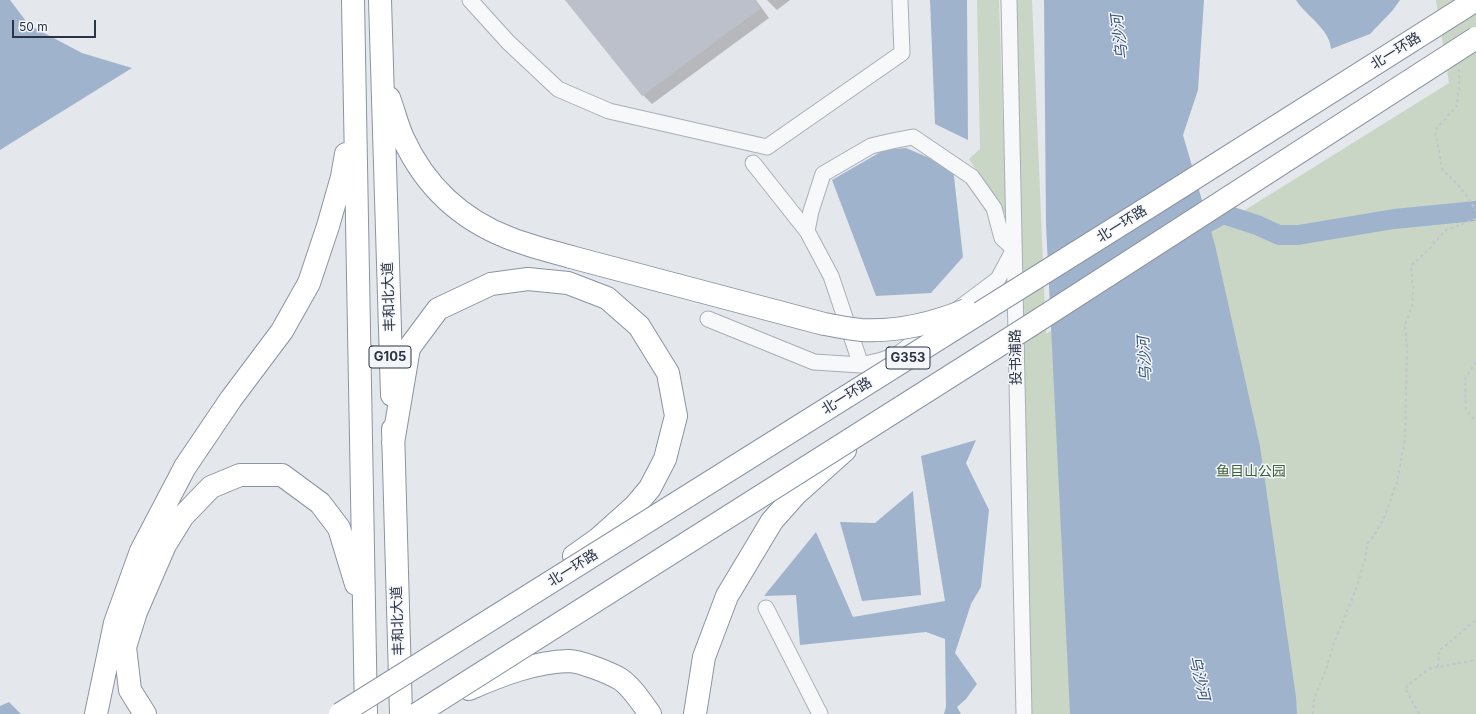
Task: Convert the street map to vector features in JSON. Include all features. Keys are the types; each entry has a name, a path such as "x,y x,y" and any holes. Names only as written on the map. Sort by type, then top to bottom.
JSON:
{"highway":[{"name":"G105","path":"353,0 366,714"},
{"name":"丰和北大道","path":"380,0 401,714"},
{"name":"北一环路","path":"340,714 1476,0"},
{"name":"G353","path":"422,710 872,425 1476,38"},
{"path":"382,78 403,137 416,163 436,189 456,209 479,224 509,238 570,257 824,324 860,330 890,329 940,320 970,309 1100,226 1160,200"},
{"path":"96,714 115,623 141,551 185,467 231,399 282,331 309,283 342,177 354,103"},
{"path":"393,443 409,348 438,309 491,284 528,279 568,283 607,298 639,326 668,373 676,416 665,459 650,488 635,506 598,539 441,650"},
{"path":"695,714 704,657 727,596 772,521 796,494 872,425"},
{"path":"145,714 130,690 125,647 136,612 165,545 183,516 211,487 240,475 282,475 320,503 339,528 364,611"},
{"path":"422,710 500,676 532,665 570,661 597,668 621,680 640,700 650,714"}],"street":[{"path":"470,0 508,42 558,89 609,110 767,147 902,53 900,0"},
{"name":"投书浦路","path":"1009,0 1024,714"},
{"path":"708,319 814,362 861,365 898,354 998,279 1014,249 1002,238 994,208 972,177 913,137 872,146 823,174 806,231"},
{"path":"753,163 806,231 831,276 861,365"},
{"path":"766,608 820,714"}],"path":[{"path":"1459,68 1460,84 1457,106 1435,130 1442,169 1461,188 1476,210"},
{"path":"1313,714 1314,699 1355,592 1365,559 1367,544 1375,534 1384,518 1397,482 1405,438 1407,349 1405,324 1412,306 1413,289 1411,266 1446,230 1476,219"},
{"path":"1476,362 1465,379 1466,409 1476,422"},
{"path":"1438,667 1439,651 1476,620"},
{"path":"1419,714 1405,688 1428,669 1476,660"}],"green space":[{"path":"977,0 999,0 1006,215 969,159 980,149"},
{"name":"鱼目山公园","path":"1009,0 1032,0 1046,334 1449,83 1436,0 1476,0 1476,714 1029,714"}],"water":[{"path":"0,0 10,0 29,25 82,53 132,68 0,150"},
{"path":"930,0 967,0 968,140 935,124"},
{"name":"乌沙河","path":"1044,0 1204,0 1198,90 1183,135 1215,245 1260,446 1296,697 1297,714 1070,714 1046,225"},
{"path":"1296,0 1400,0 1393,10 1370,34 1331,49 1327,35"},
{"path":"906,148 953,168 963,257 931,293 876,296 832,180 884,150"},
{"path":"976,440 966,463 989,510 981,587 971,604 955,653 977,684 966,699 957,707 961,714 944,714 946,707 945,639 926,632 800,645 796,595 764,596 816,532 853,617 945,601 921,456"},
{"path":"913,491 921,595 862,601 840,522 875,523"},
{"path":"9,702 21,714 0,714 0,706"}],"building":[{"path":"565,0 755,0 761,8 642,96"}],"waterway":[{"path":"1201,226 1223,214 1257,225 1279,235 1298,235 1394,219 1476,211"}]}
